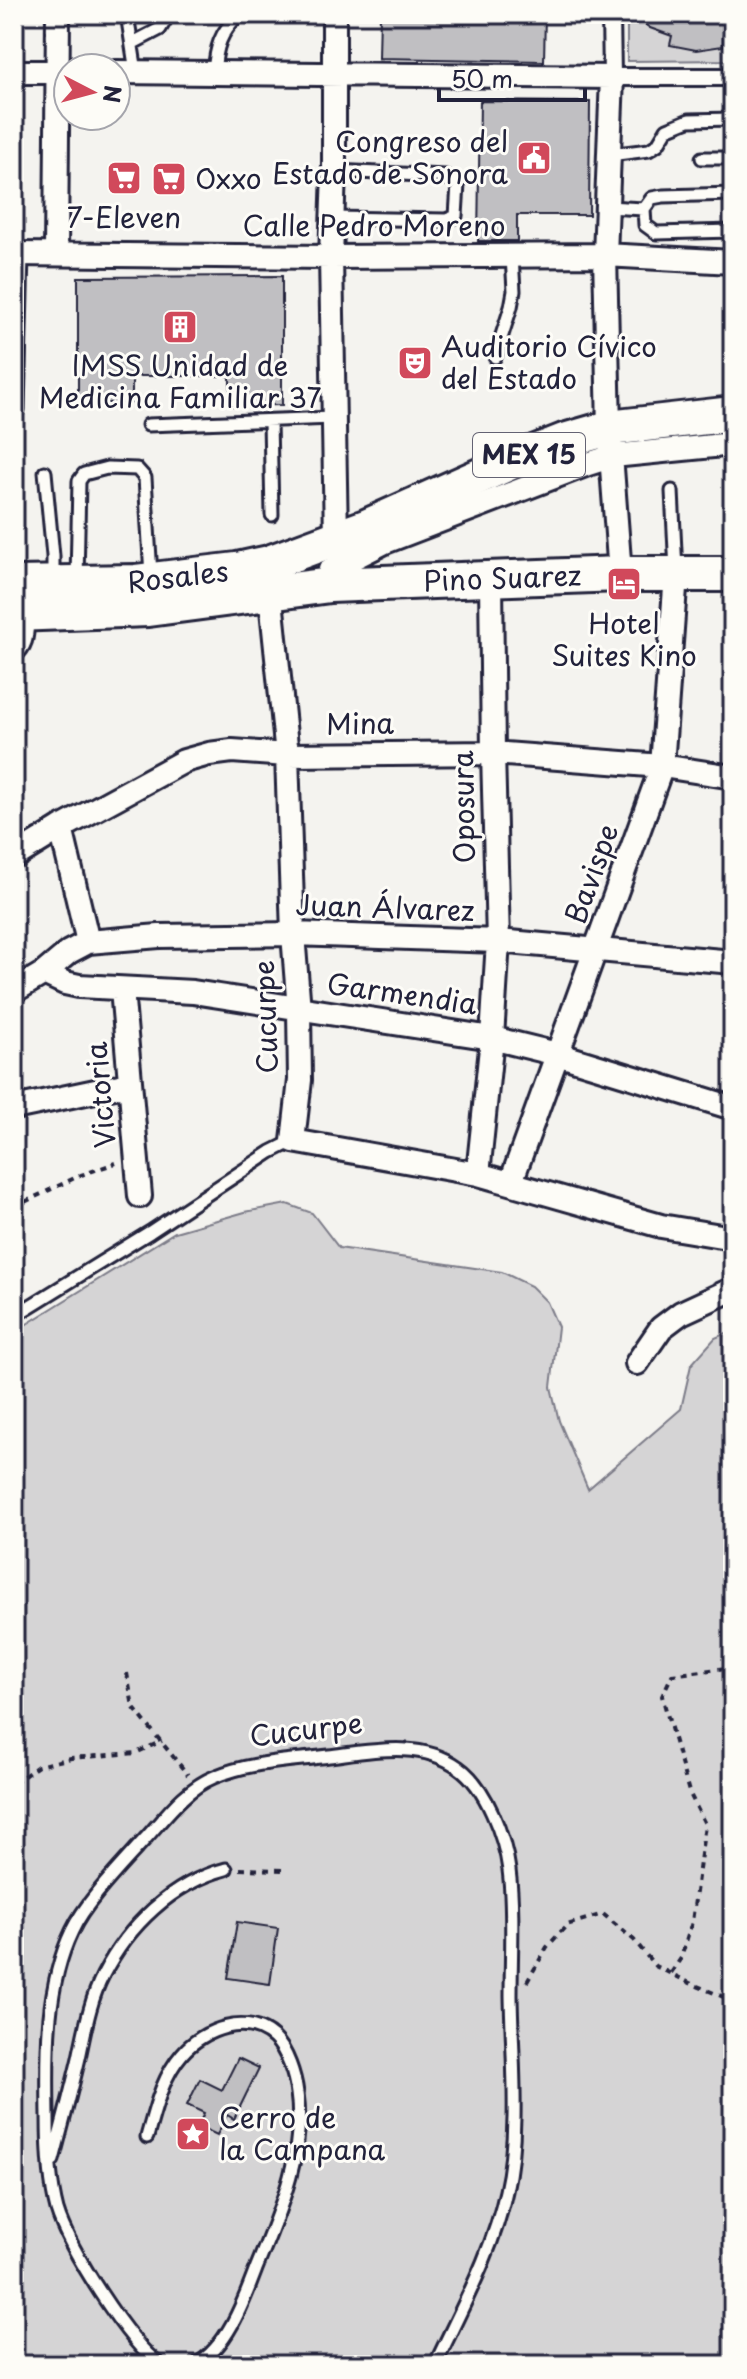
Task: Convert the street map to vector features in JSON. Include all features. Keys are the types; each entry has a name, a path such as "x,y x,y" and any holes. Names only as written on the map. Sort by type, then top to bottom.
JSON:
{"main road":[{"name":"MEX 15","path":"344,562 393,515 564,441 611,442 733,414"},
{"name":"Pino Suarez","path":"279,582 344,562 491,581 620,574 733,574"},
{"name":"Rosales","path":"19,603 148,609 279,582 344,562"},
{"name":"Rosales","path":"19,603 65,583 151,580 237,570 279,582"}],"street":[{"path":"58,14 61,52"},
{"path":"334,14 331,257 334,418 344,562"},
{"path":"611,14 612,77 605,255 611,442 620,574"},
{"path":"14,72 52,72"},
{"path":"132,72 733,77"},
{"path":"56,254 61,132"},
{"name":"Calle Pedro Moreno","path":"18,254 331,257 605,255 733,262"},
{"path":"611,442 733,444"},
{"name":"Bavispe","path":"511,1182 662,766 676,574"},
{"name":"Oposura","path":"478,1174 498,941 491,581"},
{"name":"Cucurpe","path":"279,582 293,934 299,1010 300,1080 293,1141"},
{"name":"Mina","path":"14,857 184,761 232,751 287,755 493,753 662,766 733,777"},
{"path":"61,828 88,942"},
{"name":"Juan Álvarez","path":"14,991 49,975 69,952 88,942 159,936 293,934 498,941 733,962"},
{"name":"Garmendia","path":"49,975 79,986 193,992 492,1038 557,1054 733,1108"},
{"name":"Victoria","path":"122,989 140,1196"},
{"path":"14,1108 129,1084"},
{"path":"293,1141 478,1174 661,1226 733,1238"},
{"path":"637,1363 661,1328 681,1313 733,1289"}],"lane":[{"path":"127,14 133,43 131,52"},
{"path":"133,43 160,29 169,14"},
{"path":"214,73 215,56 225,28 239,14"},
{"path":"609,155 649,150 658,144 667,129 689,120 733,119"},
{"path":"702,158 733,158"},
{"path":"333,218 446,220 456,216 458,184 445,176 334,171"},
{"path":"733,194 663,196 652,198 644,209 645,225 656,233 733,231"},
{"path":"607,207 644,209"},
{"path":"18,254 18,410"},
{"path":"495,357 514,291 512,256"},
{"path":"148,425 334,418"},
{"path":"270,421 272,515"},
{"path":"65,583 79,481 84,474 107,468 137,469 145,478 151,580"},
{"path":"45,472 53,556 65,583"},
{"path":"672,491 676,574"},
{"path":"14,657 23,650 27,641 19,603"},
{"path":"14,1316 293,1141"},
{"name":"Cucurpe","path":"160,2365 127,2330 67,2235 57,2210 50,2172 48,2048 54,1992 72,1930 116,1871 186,1795 212,1777 244,1767 383,1750 413,1750 438,1756 460,1768 476,1785 491,1812 509,1869 513,2112 507,2190 483,2260 435,2365"},
{"path":"50,2172 92,2003 103,1976 121,1946 161,1902 204,1875 226,1869"},
{"path":"147,2137 170,2071 182,2053 196,2041 229,2025 259,2029 274,2038 288,2061 297,2093 298,2125 294,2158 273,2226 232,2323 218,2345 195,2365"}],"path":[{"path":"14,1207 81,1175 137,1155"},
{"path":"671,1973 681,1958 692,1922 705,1824 689,1792 662,1696 672,1675 733,1667"},
{"path":"127,1673 133,1707 198,1786"},
{"path":"14,1783 38,1766 71,1758 136,1753 162,1741"},
{"path":"226,1869 285,1870"},
{"path":"511,2003 534,1972 547,1947 567,1925 603,1914 634,1940 655,1966 733,2003"}],"shaded area":[{"path":"627,14 733,14 733,60 627,61"},
{"name":"Cerro de la Campana","path":"287,1204 312,1213 339,1248 502,1272 531,1286 547,1302 558,1327 551,1387 559,1421 588,1489 681,1409 691,1365 715,1338 733,1330 733,2365 14,2365 14,1332 175,1232 245,1212"}],"building":[{"path":"380,14 545,14 544,61 379,58"},
{"path":"631,14 733,14 733,32 723,36 723,46 696,50 670,45 672,36 650,28"},
{"name":"Congreso del Estado de Sonora","path":"480,101 590,102 589,215 517,215 517,241 478,241"},
{"name":"IMSS Unidad de Medicina Familiar 37","path":"282,276 282,405 230,406 230,376 132,376 132,403 78,403 78,277"},
{"path":"237,1922 278,1928 270,1984 228,1978"},
{"path":"238,2058 259,2068 234,2119 227,2115 217,2135 198,2126 204,2113 187,2105 200,2079 222,2090"}],"place":[{"name":"Congreso del Estado de Sonora","path":"534,158"},
{"name":"7-Eleven","path":"124,178"},
{"name":"Oxxo","path":"169,179"},
{"name":"IMSS Unidad de Medicina Familiar 37","path":"180,327"},
{"name":"Auditorio Cívico del Estado","path":"415,363"},
{"name":"Hotel Suites Kino","path":"624,584"},
{"name":"Cerro de la Campana","path":"193,2134"}]}
